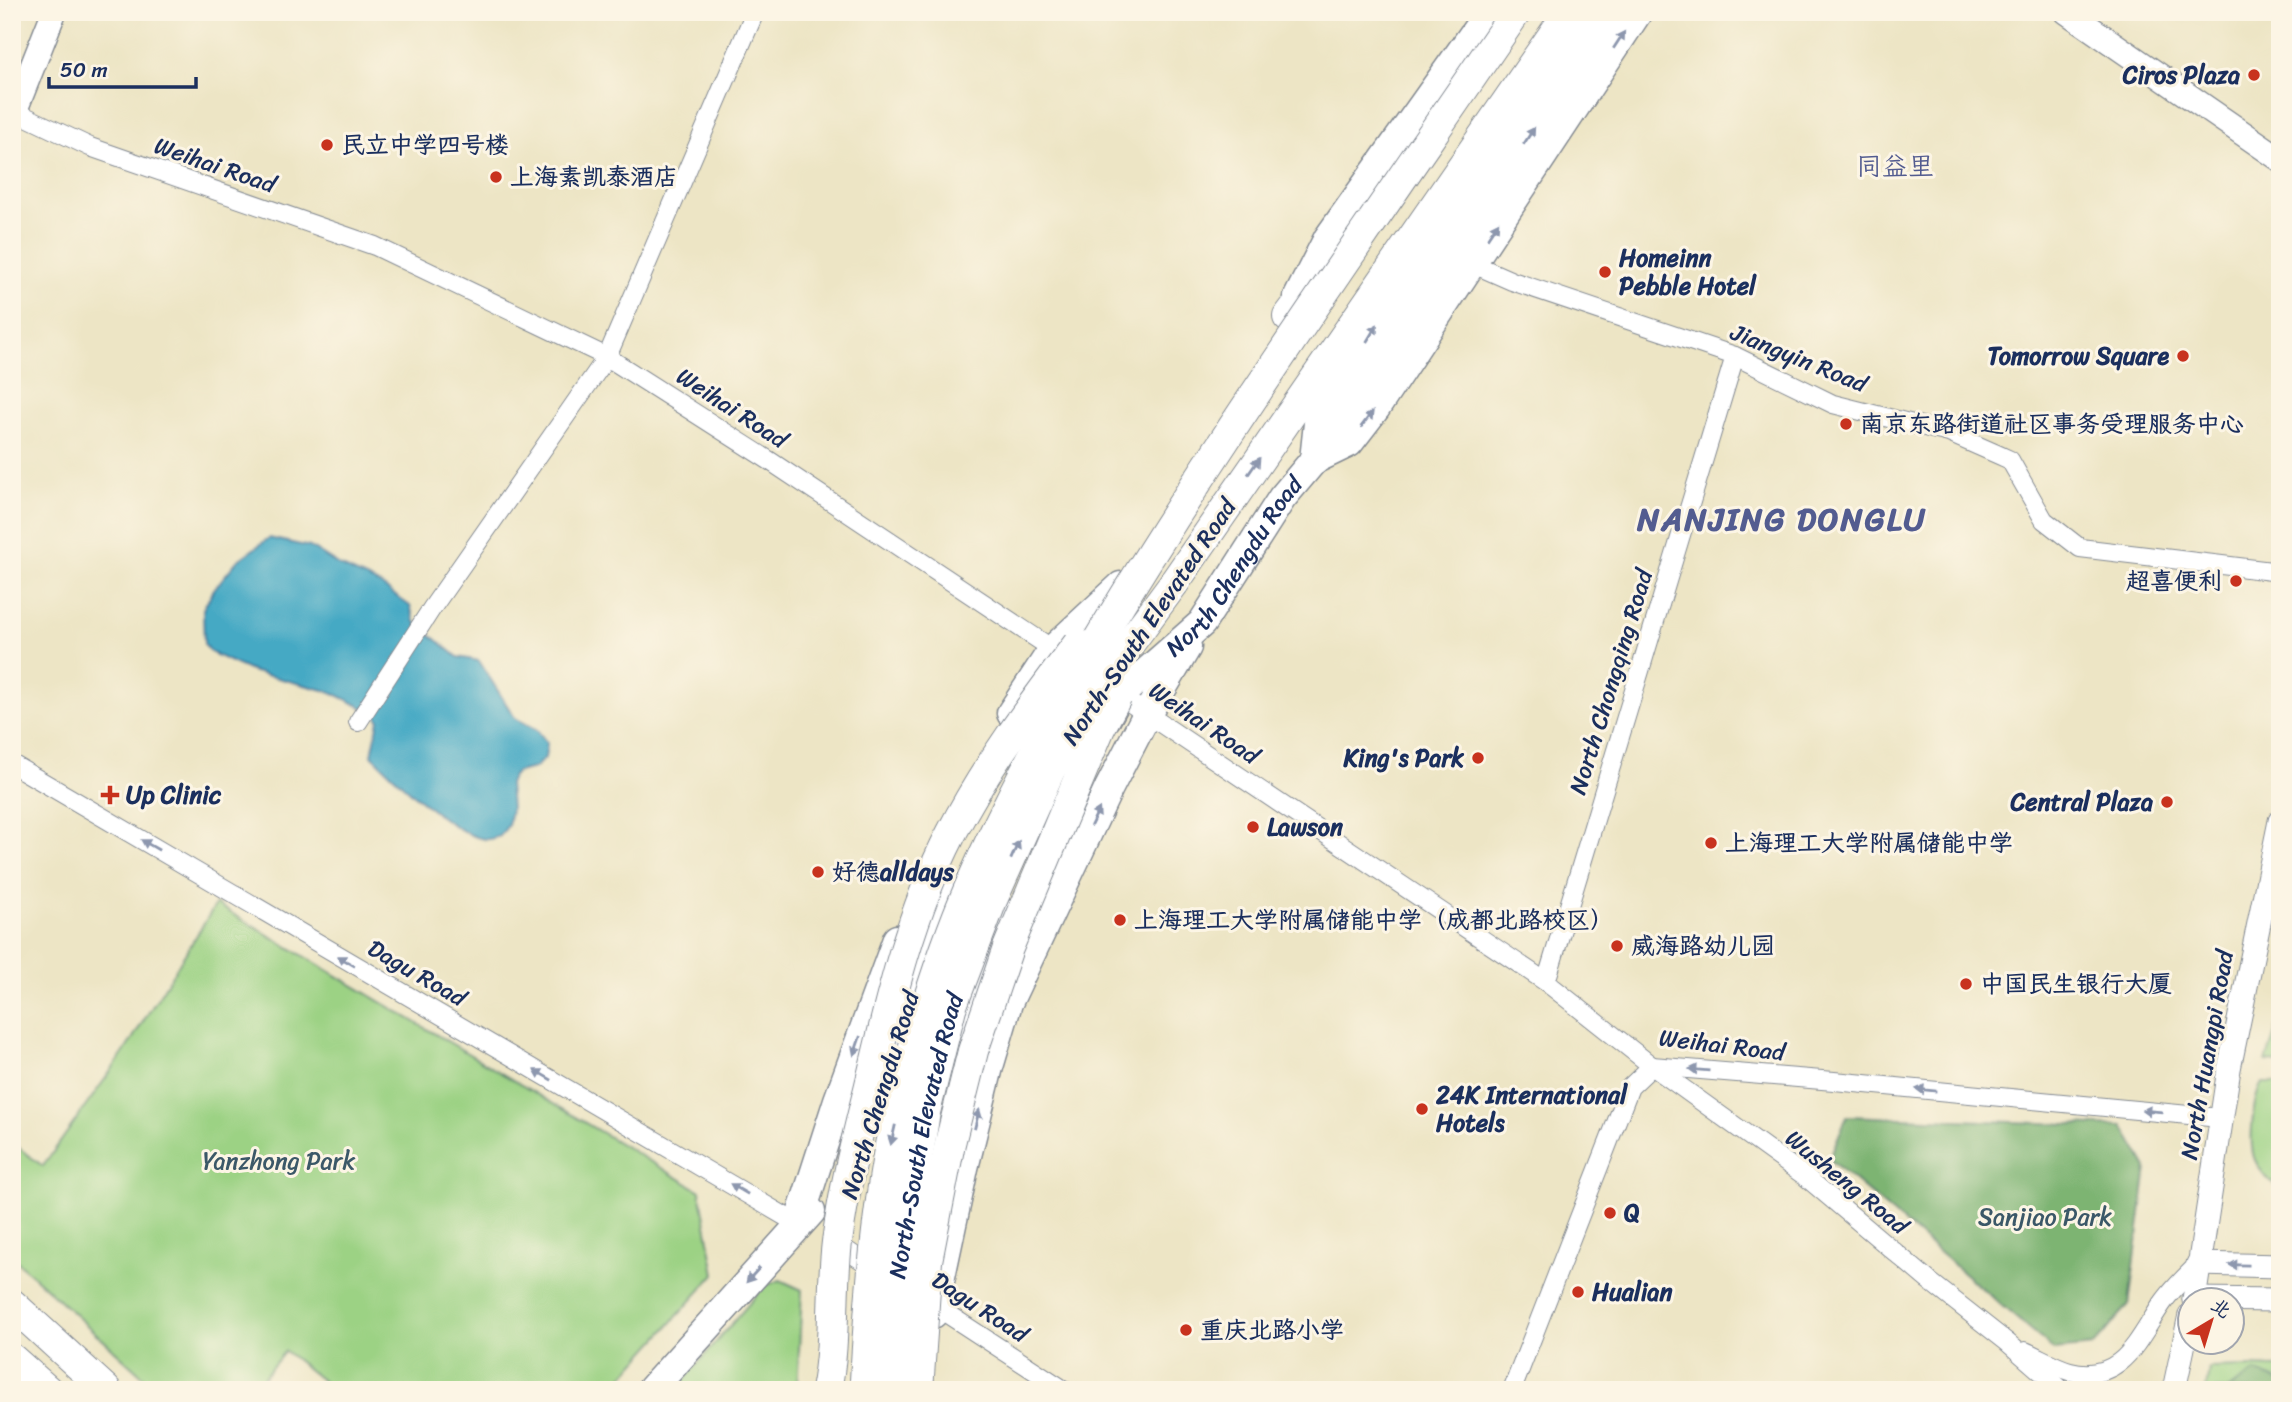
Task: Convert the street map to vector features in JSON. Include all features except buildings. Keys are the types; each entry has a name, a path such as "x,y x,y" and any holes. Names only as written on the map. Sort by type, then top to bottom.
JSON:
{"highway":[{"path":"1288,317 1355,229 1502,12"},
{"name":"North-South Elevated Road","path":"866,1390 870,1289 885,1171 909,1063 934,981 969,888 999,822 1055,715 1161,536 1268,373 1517,12"},
{"name":"North-South Elevated Road","path":"893,1390 897,1278 925,1112 951,1009 992,900 1051,771 1118,659 1174,583 1569,12"},
{"path":"1314,460 1610,12"},
{"path":"827,1383 837,1240 862,1118 898,968 925,892 950,836 997,758 1051,681 1161,536"},
{"path":"919,1390 927,1262 950,1143 973,1051 1008,948 1100,728 1174,583"},
{"path":"12,1304 106,1390"},
{"path":"12,1324 83,1390"},
{"path":"12,1359 47,1390"}],"main road":[{"path":"13,113 54,12"},
{"path":"1288,317 1328,238 1489,12"},
{"name":"North Chengdu Road","path":"827,1383 819,1339 834,1242 891,1043 983,822 1032,734 1076,666 1121,586 1288,317 1339,287 1517,12"},
{"name":"North Chengdu Road","path":"886,1390 886,1359 918,1196 954,1056 976,985 1008,912 1083,761 1119,696 1202,623 1282,498 1314,460 1318,423 1379,320 1585,12"},
{"path":"1314,460 1349,443 1376,408 1637,12"},
{"path":"2067,12 2280,159"},
{"path":"798,1224 879,982 956,803 1002,726 1053,649 1121,586"},
{"path":"925,1390 934,1305 989,1067 1008,1003 1147,714 1202,623"},
{"path":"956,803 1032,734"},
{"path":"879,982 891,1043"},
{"path":"954,1056 1002,1023"},
{"path":"652,1390 798,1224 856,1169"},
{"path":"904,1277 952,1229"},
{"path":"12,1286 125,1390"},
{"path":"12,1347 61,1390"}],"street":[{"path":"360,719 432,608 607,357 755,12"},
{"name":"Weihai Road","path":"13,113 90,147 375,246 607,357 770,461 1053,649 1546,982 1652,1066 2220,1118"},
{"name":"Jiangyin Road","path":"1471,263 1512,281 1735,356 1833,404 1949,433 2010,460 2043,520 2080,548 2280,572"},
{"name":"North Chongqing Road","path":"1546,982 1735,356"},
{"name":"Dagu Road","path":"12,764 798,1224"},
{"name":"North Huangpi Road","path":"2195,1286 2220,1118 2280,821"},
{"path":"1512,1390 1630,1087 1652,1066"},
{"name":"Wusheng Road","path":"1652,1066 1806,1177 2062,1390"},
{"name":"Dagu Road","path":"834,1242 904,1277 934,1305 1064,1390"},
{"path":"2198,1264 2280,1266"},
{"name":"Wusheng Road","path":"2007,1342 2069,1371 2091,1373 2115,1367 2133,1350 2162,1303 2178,1283 2198,1264"},
{"path":"2246,1302 2280,1300"},
{"name":"North Huangpi Road","path":"2174,1390 2182,1356"}],"green space":[{"name":"Yanzhong Park","path":"216,904 700,1191 715,1274 611,1390 334,1390 285,1351 253,1390 158,1390 12,1257 12,1143 43,1166 123,1054"},
{"path":"2280,1017 2280,1063 2266,1062"},
{"path":"2262,1083 2280,1083 2280,1190 2262,1173 2253,1153 2252,1121"},
{"name":"Sanjiao Park","path":"1847,1116 2123,1126 2147,1168 2129,1304 2094,1346 2054,1350 1829,1159"},
{"path":"780,1280 802,1290 797,1390 675,1390 764,1286"},
{"path":"2209,1368 2280,1368 2280,1390 2206,1390"},
{"path":"2255,1372 2280,1381 2280,1390 2227,1390"}],"water":[{"path":"269,538 310,547 340,566 379,584 410,606 415,622 458,657 479,661 515,718 537,730 547,743 545,758 534,768 517,772 512,777 509,784 511,809 508,825 500,836 485,839 457,827 409,791 382,765 372,755 379,720 376,714 331,692 251,671 210,652 204,644 203,609 214,589 237,561"}],"place":[{"name":"Ciros Plaza","path":"2254,75"},
{"name":"民立中学四号楼","path":"327,145"},
{"name":"上海素凯泰酒店","path":"496,177"},
{"name":"Homeinn Pebble Hotel","path":"1605,272"},
{"name":"Tomorrow Square","path":"2183,356"},
{"name":"南京东路街道社区事务受理服务中心","path":"1846,424"},
{"name":"超喜便利","path":"2236,581"},
{"name":"King's Park","path":"1478,758"},
{"name":"Up Clinic","path":"110,795"},
{"name":"Central Plaza","path":"2167,802"},
{"name":"Lawson","path":"1253,827"},
{"name":"上海理工大学附属储能中学","path":"1711,843"},
{"name":"好德alldays","path":"818,872"},
{"name":"上海理工大学附属储能中学（成都北路校区）","path":"1120,920"},
{"name":"威海路幼儿园","path":"1617,946"},
{"name":"中国民生银行大厦","path":"1966,984"},
{"name":"24K International Hotels","path":"1422,1109"},
{"name":"Q","path":"1610,1213"},
{"name":"Hualian","path":"1578,1292"},
{"name":"重庆北路小学","path":"1186,1330"}],"district":[{"name":"同益里","path":"1895,166"},
{"name":"NANJING DONGLU","path":"1782,519"}]}
